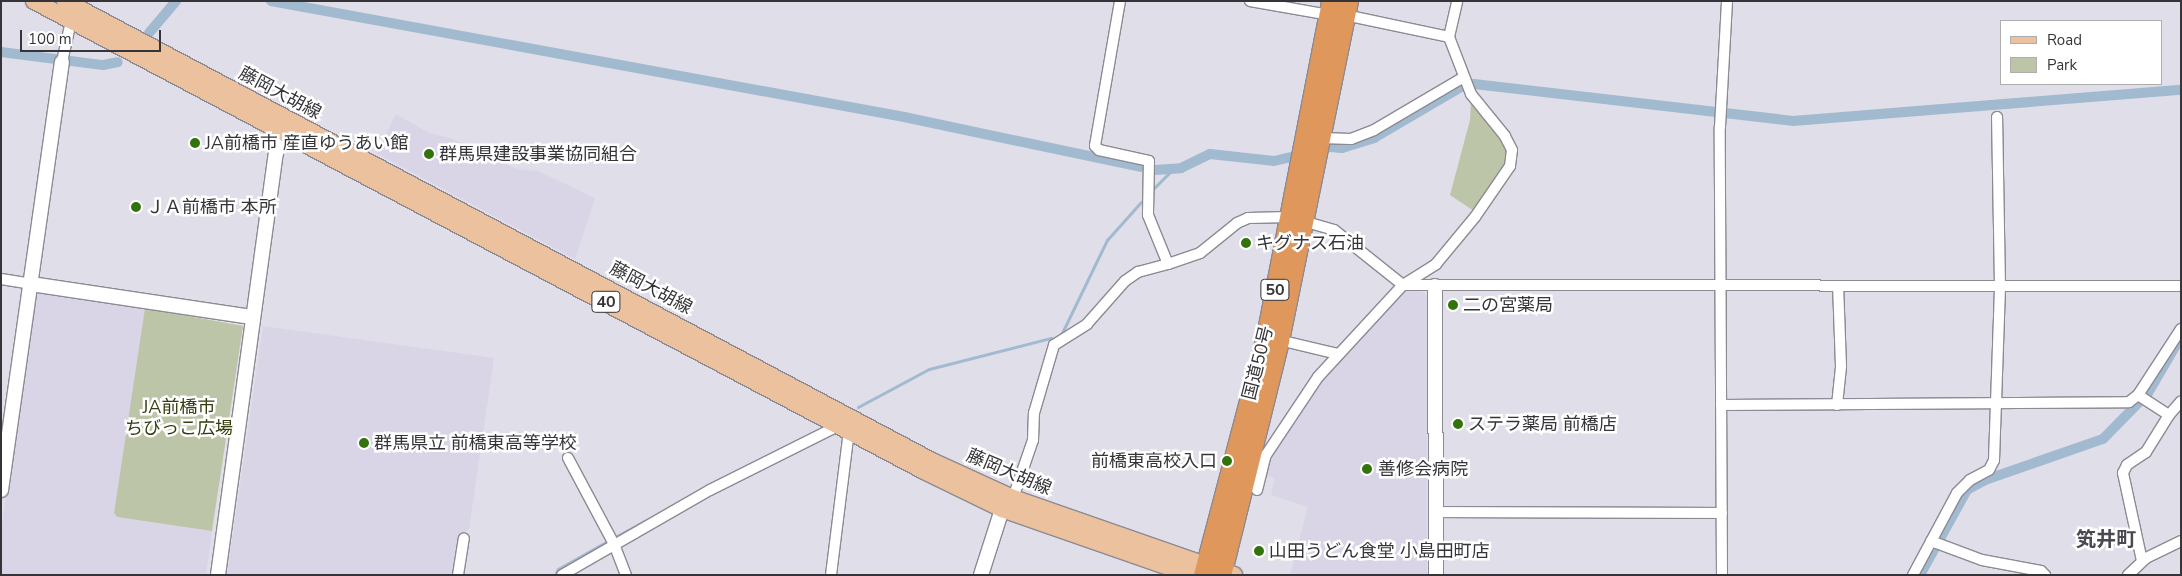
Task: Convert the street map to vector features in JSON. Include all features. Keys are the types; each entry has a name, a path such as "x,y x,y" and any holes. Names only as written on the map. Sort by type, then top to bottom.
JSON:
{"highway":[{"name":"国道50号","path":"1213,573 1266,336 1297,218 1321,138 1338,8"},
{"name":"国道50号","path":"1213,573 1280,340 1297,218 1338,8"}],"main road":[{"name":"藤岡大胡線","path":"34,1 70,21 288,127 930,460 1007,504"},
{"name":"藤岡大胡線","path":"65,1 288,127 844,428 1007,504 1213,573"}],"street":[{"path":"1120,1 1095,146 1099,150 1148,161 1148,215 1168,264"},
{"path":"1250,1 1338,8 1449,37"},
{"path":"1257,490 1266,455 1318,377 1403,285 1436,264 1475,217 1510,166 1512,150 1505,136 1471,94 1449,37 1456,1"},
{"path":"1722,575 1720,127 1727,1"},
{"path":"1,490 70,21"},
{"path":"1321,138 1350,139 1374,130 1464,77"},
{"path":"1913,575 1935,543 1957,493 1992,466 1998,404 1999,286 1996,117"},
{"path":"218,575 276,153 288,127"},
{"path":"981,575 1033,440 1034,413 1054,345 1087,324 1132,277 1200,253 1248,218 1297,218 1334,230 1403,285 2181,286"},
{"path":"1,279 252,317"},
{"path":"1435,286 1436,575"},
{"path":"1837,405 1841,366 1838,286"},
{"path":"1721,405 2102,404 2129,402 2141,397 2181,329"},
{"path":"1280,340 1338,354"},
{"path":"2141,397 2169,415"},
{"path":"2142,561 2123,473 2127,465 2146,452 2169,415 2181,401"},
{"path":"562,575 710,490 844,428 831,575"},
{"path":"568,458 614,544 626,575"},
{"path":"1435,512 1722,513"},
{"path":"458,575 464,538"},
{"path":"2128,575 2142,561 2181,541"},
{"path":"1935,543 1982,560 2041,571 2045,575"}],"shaded area":[{"path":"396,114 429,133 450,138 517,169 538,171 595,198 575,259 376,153"},
{"path":"1404,290 1423,292 1427,296 1427,575 1290,575 1308,507 1271,495 1275,478 1265,476 1272,452 1321,378"},
{"path":"36,293 145,308 114,513 117,517 212,531 206,575 1,575 1,530"},
{"name":"群馬県立 前橋東高等学校","path":"263,326 494,358 469,529 459,537 455,575 227,575"}],"green space":[{"path":"1471,101 1507,148 1504,165 1474,211 1450,195 1470,120"},
{"name":"JA前橋市 ちびっこ広場","path":"145,308 243,326 212,531 117,517 114,513"}],"waterway":[{"path":"149,33 176,1"},
{"path":"271,1 904,117 1141,167"},
{"path":"1,52 103,65 118,62"},
{"path":"1330,147 1342,148 1374,138 1461,87 1474,84 1793,121 2181,90"},
{"path":"1155,170 1181,168 1210,154 1274,161 1291,157"},
{"path":"1154,188 1173,169"},
{"path":"1061,335 1107,240 1141,202"},
{"path":"858,407 929,369 1051,338"},
{"path":"1920,575 1967,490 1985,480 2103,439 2148,393 2179,340"},
{"path":"777,451 821,429"},
{"path":"617,536 678,503"},
{"path":"555,575 558,569 606,542"}],"place":[{"name":"JA前橋市 産直ゆうあい館","path":"195,143"},
{"name":"群馬県建設事業協同組合","path":"429,154"},
{"name":"ＪＡ前橋市 本所","path":"136,207"},
{"name":"キグナス石油","path":"1246,243"},
{"name":"二の宮薬局","path":"1453,305"},
{"name":"ステラ薬局 前橋店","path":"1458,424"},
{"name":"群馬県立 前橋東高等学校","path":"364,443"},
{"name":"前橋東高校入口","path":"1227,461"},
{"name":"善修会病院","path":"1367,469"},
{"name":"山田うどん食堂 小島田町店","path":"1259,551"}],"district":[{"name":"笂井町","path":"2106,539"}]}
